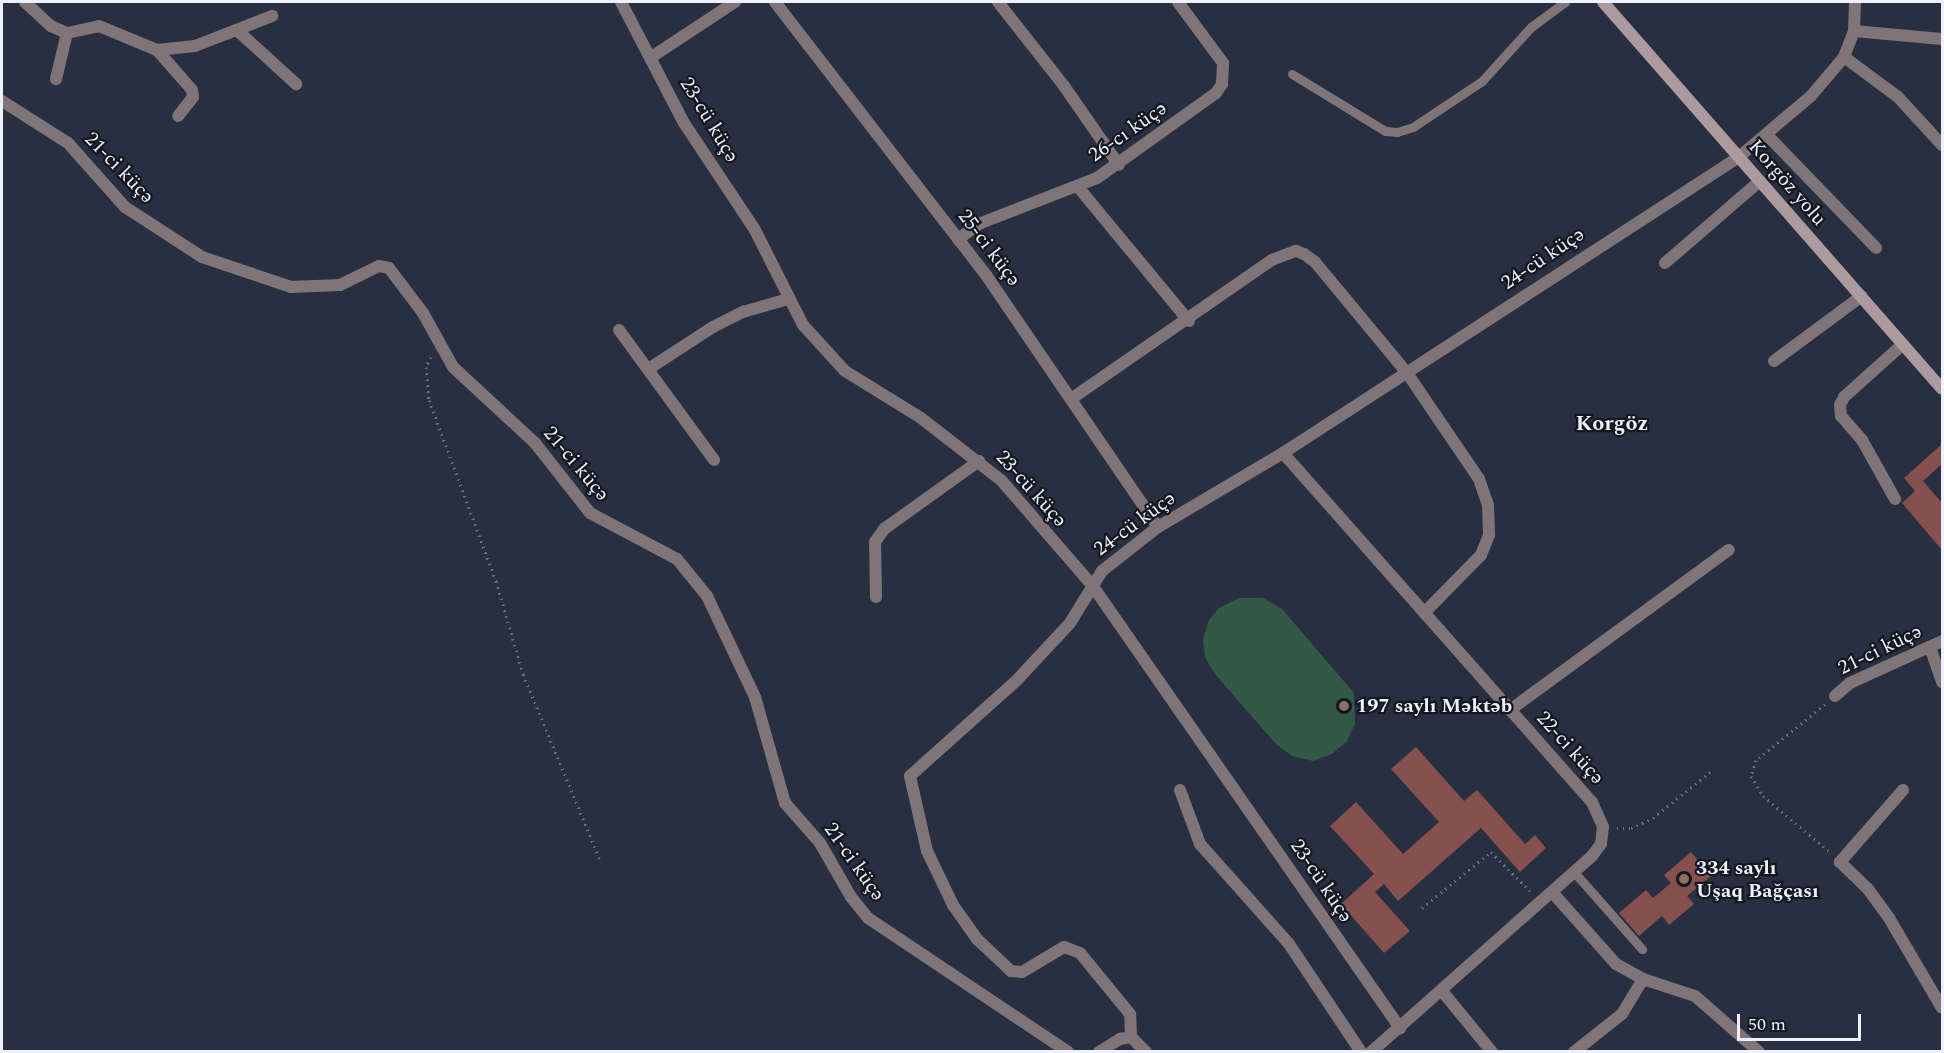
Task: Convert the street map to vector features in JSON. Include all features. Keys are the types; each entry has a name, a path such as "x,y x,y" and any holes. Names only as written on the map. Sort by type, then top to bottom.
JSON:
{"main road":[{"name":"Korgöz yolu","path":"1603,2 1942,389"}],"street":[{"path":"25,2 51,26 67,33 99,26 158,50 192,90 193,97 178,116"},
{"name":"23-cü küçə","path":"621,2 684,123 756,230 788,299 803,325 845,371 979,461 1001,480 1092,585 1400,1028"},
{"path":"650,58 735,2"},
{"name":"25-ci küçə","path":"775,2 958,238 1158,527"},
{"path":"998,2 1064,86 1119,165"},
{"name":"26-cı küçə","path":"958,238 981,224 1078,187 1119,165 1222,84 1223,63 1178,2"},
{"name":"24-cü küçə","path":"1131,1036 1130,1014 1072,948 1057,951 1022,972 1011,970 977,939 953,905 927,851 909,784 910,776 922,762 1018,679 1070,624 1092,585 1116,559 1158,527 1283,453 1739,157 1767,135 1811,96 1844,57 1854,31 1855,2"},
{"path":"158,50 195,46 272,16"},
{"path":"238,31 296,84"},
{"path":"1854,31 1942,39"},
{"path":"56,79 67,33"},
{"path":"1844,57 1898,97 1942,145"},
{"name":"21-ci küçə","path":"2,101 64,140 125,207 202,257 291,287 340,285 379,266 388,268 423,313 440,347 465,381 536,443 590,513 676,559 694,578 722,621 755,696 784,803 820,843 851,897 868,918 1068,1052"},
{"path":"1767,135 1876,248"},
{"path":"1665,263 1760,181"},
{"path":"1078,187 1189,321"},
{"path":"1071,399 1189,321 1272,260 1296,251 1315,261 1407,373 1479,479 1488,505 1489,535 1481,555 1425,613"},
{"path":"1774,361 1862,296"},
{"path":"650,369 713,327 743,312 788,299"},
{"path":"619,330 650,369 714,460"},
{"path":"1895,499 1862,440 1841,416 1840,405 1844,397 1903,344"},
{"name":"22-ci küçə","path":"1283,453 1592,802 1603,827"},
{"path":"876,597 874,542 884,529 979,461"},
{"path":"1510,710 1729,550"},
{"name":"21-ci küçə","path":"1835,696 1850,683 1942,641"},
{"path":"1930,647 1942,682"},
{"path":"1180,790 1200,844 1289,944 1361,1052"},
{"path":"1903,790 1840,862 1868,889 1941,1004"},
{"path":"1371,1052 1574,872 1601,844 1603,827"},
{"path":"1552,892 1616,964 1643,979 1695,996 1759,1052"},
{"path":"1575,1052 1622,1014 1643,979"},
{"path":"1442,991 1492,1052"},
{"path":"1099,1052 1131,1036 1146,1052"}],"lane":[{"path":"1292,74 1385,131 1397,132 1413,127 1482,81 1531,27 1565,2"},
{"path":"1574,872 1642,949"}],"path":[{"path":"440,347 426,367 429,400 496,581 523,674 601,862"},
{"path":"1835,696 1756,760 1751,776 1763,796 1840,862"},
{"path":"1603,827 1631,828 1653,818 1714,769"},
{"path":"1422,908 1491,852 1540,903"}],"green space":[{"path":"1239,598 1263,598 1282,609 1354,693 1355,724 1347,741 1332,754 1313,761 1292,756 1276,744 1214,673 1205,657 1203,639 1209,620 1219,608"}],"building":[{"path":"1942,444 1942,464 1923,481 1942,503 1942,550 1902,503 1915,491 1904,478"},
{"path":"1416,747 1464,801 1477,790 1525,844 1535,835 1546,848 1520,872 1481,828 1398,901 1384,884 1375,892 1410,931 1384,953 1341,904 1374,874 1330,826 1356,802 1403,854 1439,822 1391,769"},
{"path":"1691,852 1711,876 1687,896 1694,904 1669,925 1662,916 1639,936 1619,913 1646,890 1653,898 1671,883 1664,875"}],"place":[{"name":"197 saylı Məktəb","path":"1344,706"},
{"name":"334 saylı Uşaq Bağçası","path":"1684,879"}],"district":[{"name":"Korgöz","path":"1612,424"}]}
